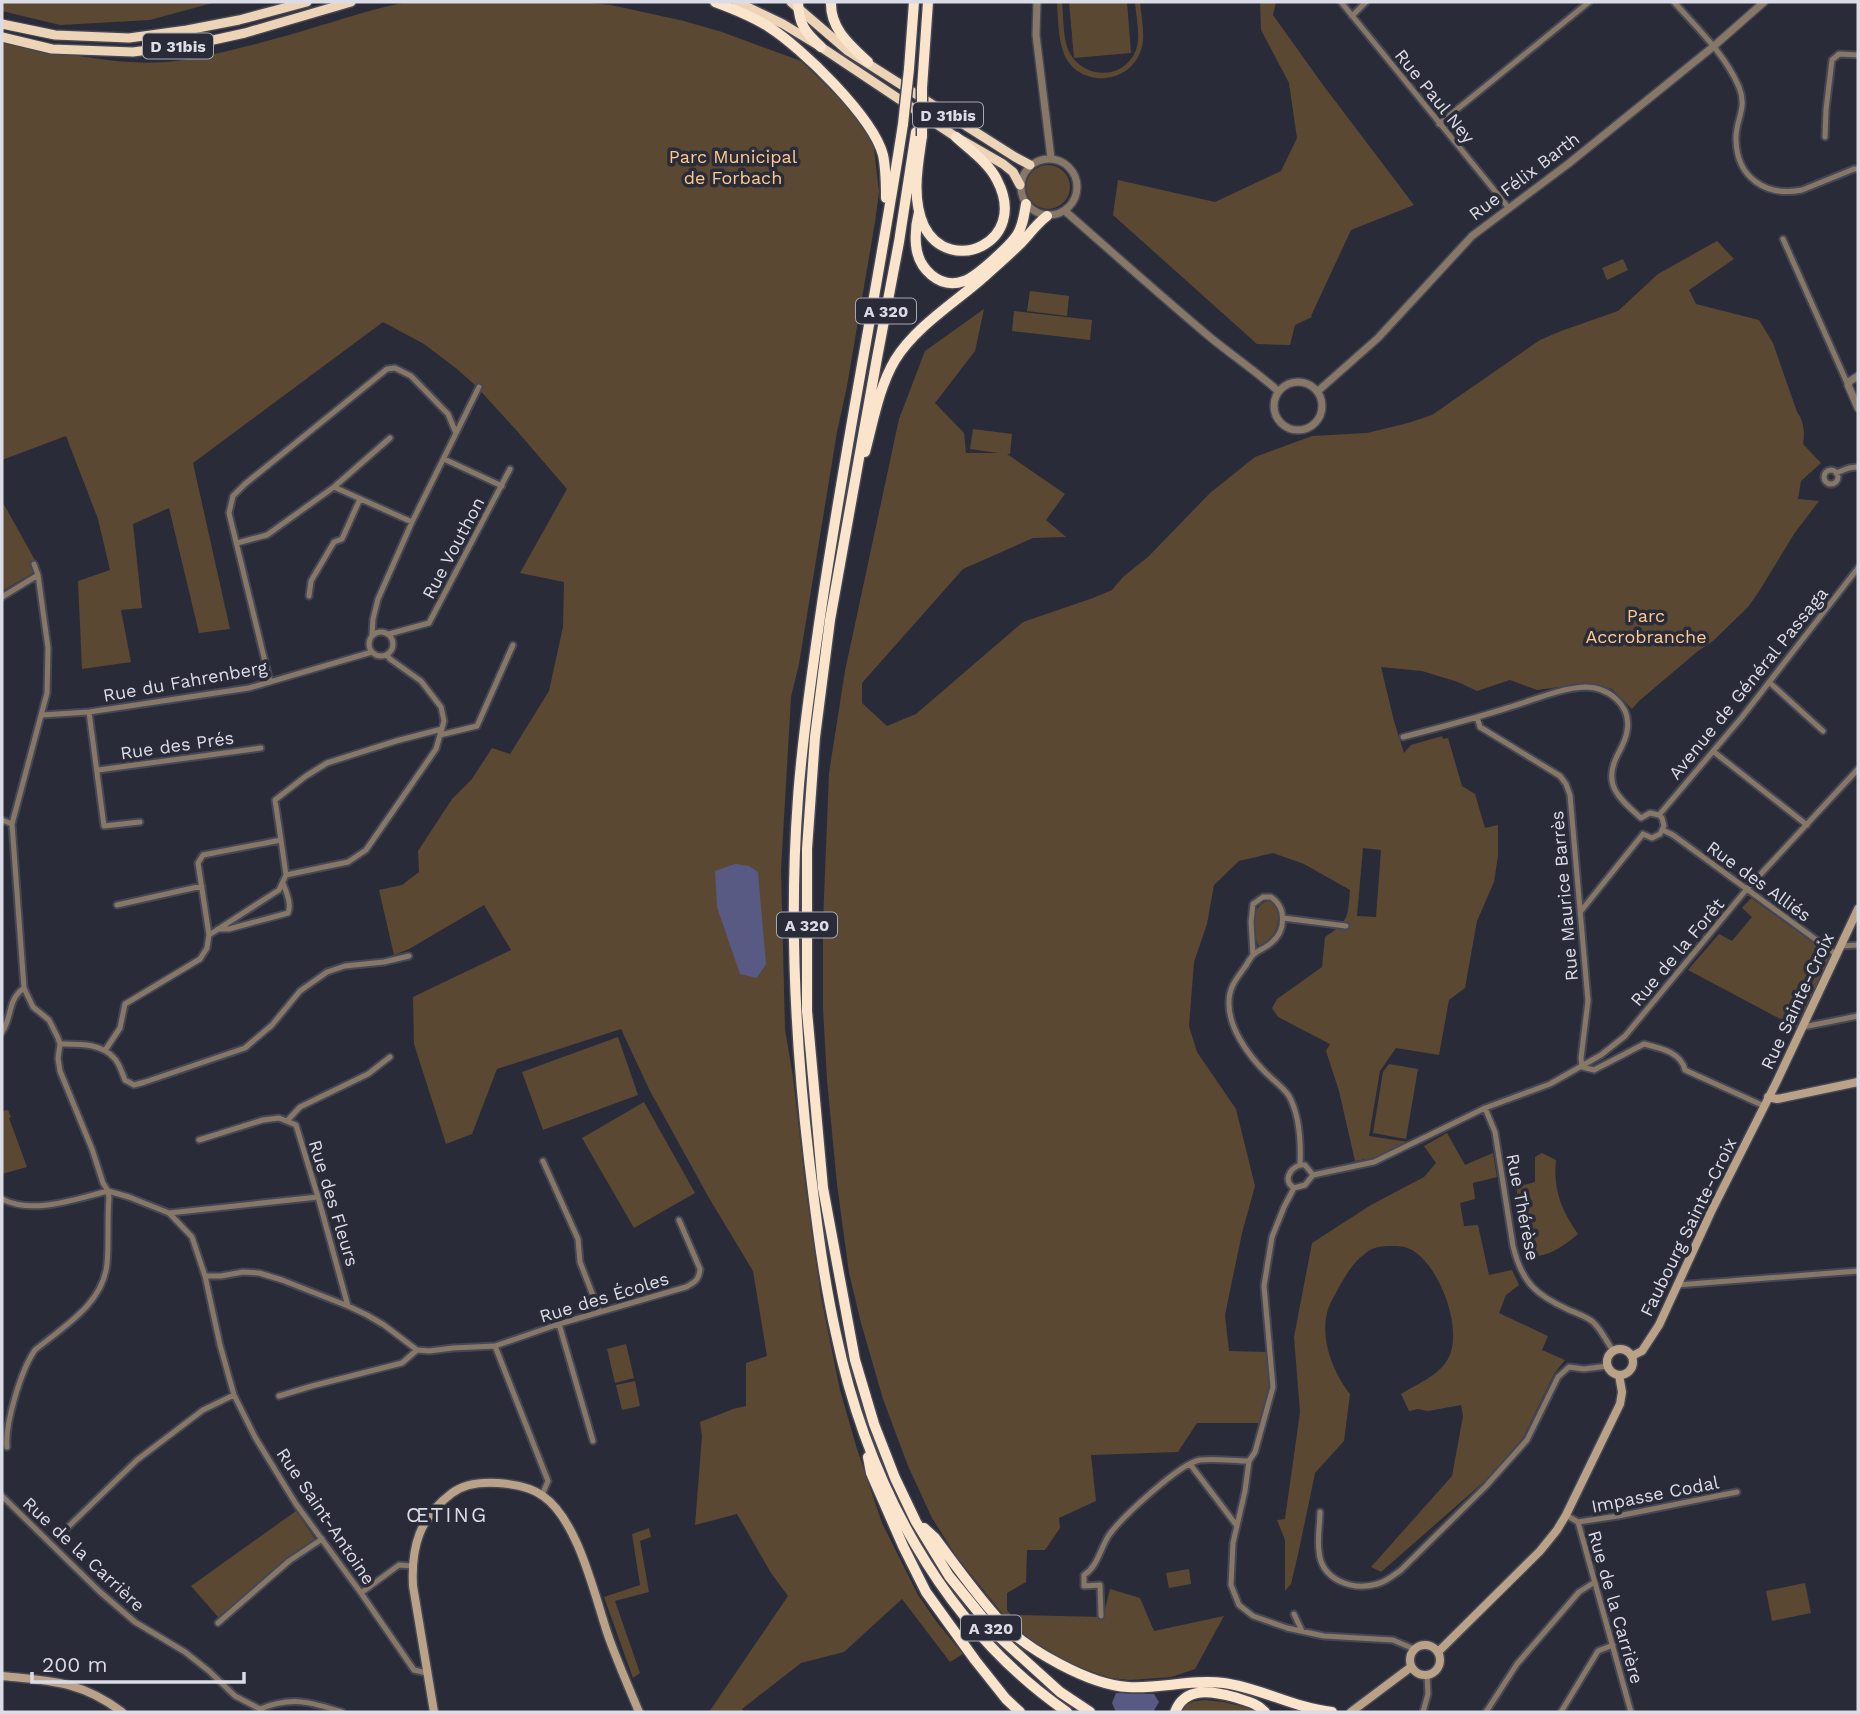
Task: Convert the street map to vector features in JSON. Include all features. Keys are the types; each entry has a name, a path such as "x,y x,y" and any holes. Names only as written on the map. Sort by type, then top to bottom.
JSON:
{"highway":[{"name":"D 31bis","path":"2,24 55,35 129,38 239,20 307,2"},
{"name":"D 31bis","path":"2,37 52,49 133,52 195,44 245,33 351,2"},
{"path":"715,2 738,10 770,27 804,55 858,110 876,138 883,155 886,238"},
{"name":"D 31bis","path":"737,2 783,24 821,47 956,137 1003,164 1013,172 1020,185"},
{"path":"831,2 830,10 842,37 868,62"},
{"path":"908,2 912,38"},
{"name":"A 320","path":"914,2 903,124 886,238 845,452 802,747 795,848 794,944 800,1081 826,1286 836,1337 866,1439 908,1535 939,1583 1005,1662 1067,1712"},
{"path":"928,2 917,174 919,212 916,247 930,275 938,281 951,283 964,282 977,274 1016,237 1023,224 1026,204"},
{"name":"D 31bis","path":"795,3 848,51 1030,165"},
{"path":"795,3 802,26 821,47"},
{"name":"A 320","path":"919,134 830,620 815,737 807,849 807,1011 823,1188 855,1360 878,1435 916,1522 949,1576 996,1634 1060,1692 1090,1712"},
{"path":"919,212 925,228 934,239 948,248 961,251 975,250 989,242 1001,230 1006,212 997,178 979,157 956,137"},
{"path":"853,490 882,390 895,360 916,335 994,268 1047,216"},
{"path":"866,1439 871,1473 926,1592 975,1660 1020,1712"},
{"path":"916,1522 935,1538 1003,1625 1041,1653 1080,1674 1126,1687 1196,1682 1224,1683 1292,1704 1332,1712"},
{"path":"1175,1712 1186,1696 1198,1692 1209,1692 1254,1703 1265,1712"},
{"path":"1292,1704 1300,1712"}],"main road":[{"name":"Rue Sainte-Croix","path":"1764,1106 1858,909"},
{"path":"1768,1097 1777,1099 1858,1082"},
{"name":"Faubourg Sainte-Croix","path":"1632,1356 1642,1351 1659,1325 1764,1106"},
{"path":"1624,1349 1632,1356 1634,1363 1626,1374 1619,1375 1608,1366 1608,1358 1614,1351 1624,1349"},
{"path":"1438,1652 1540,1551 1566,1515 1620,1404 1622,1392 1619,1375"},
{"path":"434,1712 412,1586 415,1545 429,1515 443,1500 457,1490 475,1484 494,1483 512,1484 542,1495 558,1510 573,1532 610,1641 639,1712"},
{"path":"1422,1645 1431,1646 1438,1652 1439,1667 1434,1672 1427,1675 1418,1674 1411,1667 1409,1660 1414,1649 1422,1645"},
{"path":"1351,1712 1411,1667"},
{"path":"2,1676 86,1689 109,1701 122,1712"}],"street":[{"path":"1037,2 1036,35 1051,158"},
{"name":"Rue Paul Ney","path":"1341,2 1508,207"},
{"path":"1352,16 1366,2"},
{"path":"1439,124 1589,2"},
{"path":"1674,2 1714,46 1738,85 1743,97 1736,138 1738,158 1746,173 1763,187 1794,192 1858,169"},
{"name":"Rue Félix Barth","path":"1318,391 1377,338 1472,236 1566,165 1714,46 1764,2"},
{"path":"1825,137 1832,60 1839,54 1858,55"},
{"path":"1051,158 1067,165 1077,180 1077,188 1076,197 1065,211 1047,216 1032,210 1026,204 1020,185 1023,174 1030,165 1040,159 1051,158"},
{"path":"1065,211 1232,356 1278,391"},
{"path":"1783,239 1858,408"},
{"path":"270,682 229,513 233,496 387,369 395,368 411,376 447,414 456,433"},
{"path":"1848,385 1858,376"},
{"path":"1293,382 1303,382 1318,391 1322,401 1317,421 1300,430 1282,425 1273,409 1278,391 1293,382"},
{"path":"372,636 380,632 389,634 394,644 392,650 380,656 372,652 369,644 378,599 479,387"},
{"path":"237,543 267,534 334,487 390,438"},
{"name":"Rue Vouthon","path":"444,459 502,485"},
{"path":"1836,473 1858,467"},
{"name":"Rue Vouthon","path":"389,634 429,623 510,470"},
{"path":"334,487 412,523"},
{"path":"309,596 311,581 334,542 342,539 360,499"},
{"path":"7,1447 6,1434 30,1358 35,1350 85,1309 101,1287 107,1265 108,1191 60,1071 60,1044 50,1020 33,1007 24,988 12,824 47,693 48,648 38,575 34,564"},
{"name":"Avenue de Général Passaga","path":"1659,815 1714,751 1858,568"},
{"path":"2,597 38,575"},
{"path":"209,935 279,890 283,883 286,875 275,800 327,763 396,741 477,726 513,645"},
{"name":"Rue du Fahrenberg","path":"42,715 89,712 249,688 372,652"},
{"path":"286,875 348,862 366,850 436,749 444,721 441,707 421,681 387,654"},
{"path":"1769,682 1823,731"},
{"path":"1403,737 1560,691 1582,687 1605,691 1622,705 1628,729 1614,764 1613,787 1619,799 1642,818"},
{"path":"89,712 104,826 140,822"},
{"name":"Rue Maurice Barrès","path":"1477,717 1480,727 1560,776 1570,794 1588,1001 1582,1067"},
{"name":"Rue des Prés","path":"98,770 261,748"},
{"path":"1714,751 1807,825"},
{"name":"Rue de la Forêt","path":"1312,1175 1374,1163 1485,1108 1550,1084 1601,1055 1625,1036 1746,890 1858,769"},
{"path":"1650,813 1659,815 1664,822 1663,830 1652,838 1643,834 1639,827 1642,818 1650,813"},
{"path":"2,820 12,824"},
{"name":"Rue des Alliés","path":"1663,830 1837,955"},
{"path":"1581,911 1643,834"},
{"path":"106,1049 120,1028 125,1004 200,959 207,948 209,935 198,863 203,855 281,840"},
{"path":"218,929 229,929 288,913 289,901 283,883"},
{"path":"117,905 202,886"},
{"path":"1252,955 1253,904 1263,897 1271,897 1280,905 1282,928 1272,943 1252,955 1236,977 1231,988 1230,1013 1241,1040 1254,1060 1290,1098 1297,1121 1300,1165"},
{"path":"1283,918 1346,926"},
{"path":"1841,946 1858,945"},
{"path":"60,1044 106,1049 117,1061 125,1080 134,1084 145,1082 245,1048 272,1025 300,991 327,972 345,966 409,956"},
{"path":"2,1032 13,999 24,988"},
{"path":"1803,1027 1858,1016"},
{"path":"1582,1067 1594,1070 1644,1044 1661,1048 1680,1058 1685,1070 1764,1106"},
{"path":"199,1140 263,1120 279,1118 287,1121 300,1107 368,1074 390,1057"},
{"name":"Rue Thérèse","path":"1485,1108 1495,1132 1516,1259 1526,1280 1535,1291 1553,1303 1594,1323 1614,1351"},
{"name":"Rue des Fleurs","path":"287,1121 296,1125 348,1306"},
{"path":"543,1161 578,1239 580,1262 600,1311"},
{"path":"1294,1188 1288,1182 1288,1176 1294,1168 1305,1166 1312,1175 1305,1185 1294,1188 1272,1237 1264,1286 1273,1387 1255,1451 1249,1461 1233,1543 1231,1585 1239,1605 1253,1616 1287,1628 1324,1636 1393,1640 1414,1649"},
{"path":"2,1199 12,1204 32,1207 108,1191 169,1213 318,1197"},
{"name":"Rue Saint-Antoine","path":"169,1213 192,1237 205,1276 234,1395 255,1437 289,1493 414,1670 427,1673"},
{"name":"Rue des Écoles","path":"417,1350 495,1346 600,1311 686,1287 699,1277 700,1269 679,1220"},
{"path":"1677,1285 1858,1271"},
{"path":"205,1276 259,1273 348,1306 384,1325 417,1350 402,1363 279,1396"},
{"path":"559,1324 593,1441"},
{"path":"495,1346 548,1480 542,1495"},
{"path":"1320,1513 1318,1552 1329,1574 1345,1584 1355,1586 1376,1584 1388,1579 1401,1570 1486,1486 1527,1440 1558,1377 1569,1367 1608,1366"},
{"path":"67,1528 147,1452 203,1410 234,1395"},
{"path":"1101,1616 1100,1586 1084,1586 1084,1575 1092,1570 1115,1527 1190,1464 1199,1460 1249,1461"},
{"path":"1190,1464 1237,1526"},
{"name":"Impasse Codal","path":"1578,1522 1737,1492"},
{"name":"Rue de la Carrière","path":"2,1496 99,1591 135,1622 185,1652 234,1696 261,1710"},
{"name":"Rue de la Carrière","path":"1566,1515 1578,1522 1631,1712"},
{"path":"218,1623 289,1561 322,1539"},
{"path":"361,1593 399,1566 412,1566"},
{"path":"1486,1712 1517,1664 1579,1592 1595,1581"},
{"path":"1287,1628 1294,1614 1302,1631"},
{"path":"1561,1712 1598,1651 1613,1646"},
{"path":"1423,1712 1428,1694 1427,1675"},
{"path":"261,1710 276,1702 298,1702 314,1703 342,1712"}],"green space":[{"path":"2,2 216,2 150,20 60,25 2,11"},
{"name":"Parc Municipal de Forbach","path":"410,2 579,2 611,5 722,32 801,61 849,107 873,140 879,192 875,222 799,664 791,697 781,870 785,1029 821,1297 840,1390 882,1523 918,1595 963,1654 950,1662 902,1599 844,1652 801,1663 742,1709 745,1712 709,1712 788,1596 771,1573 737,1514 695,1525 702,1436 700,1422 746,1406 746,1363 767,1356 753,1271 649,1089 621,1029 497,1069 472,1134 446,1144 414,1044 413,997 511,950 484,905 394,955 379,890 402,885 419,872 418,851 452,799 472,779 492,748 510,754 549,691 563,627 564,582 520,573 567,489 476,386 424,344 383,322 193,463 230,629 199,633 169,508 133,524 142,608 121,610 131,662 82,669 78,581 110,570 98,519 66,436 2,460 2,42 111,60 155,63 176,61 250,46"},
{"path":"1057,2 1062,2 1065,36 1071,55 1086,69 1105,73 1123,67 1131,60 1136,50 1138,33 1135,2 1140,2 1143,39 1135,62 1114,76 1090,77 1079,72 1069,63 1063,51"},
{"path":"1069,2 1127,2 1131,53 1074,58"},
{"path":"1260,2 1276,2 1273,15 1414,205 1351,230 1312,317 1295,325 1290,345 1257,344 1113,215 1118,180 1215,202 1281,171 1297,138 1289,83 1261,30"},
{"path":"1048,165 1057,166 1064,171 1069,178 1069,196 1064,203 1057,208 1048,209 1039,208 1032,203 1027,196 1026,187 1027,178 1032,171 1039,166"},
{"name":"Parc Accrobranche","path":"1717,241 1734,259 1689,290 1696,304 1759,320 1773,343 1801,419 1803,444 1821,463 1801,481 1798,499 1819,501 1794,534 1748,607 1713,641 1632,709 1612,689 1588,683 1537,690 1510,680 1477,691 1422,671 1381,667 1404,753 1411,745 1442,736 1443,739 1448,738 1462,786 1475,794 1485,828 1498,825 1498,856 1494,882 1477,921 1465,988 1449,1000 1439,1055 1396,1048 1380,1071 1369,1136 1408,1142 1377,1157 1355,1161 1339,1091 1326,1051 1330,1044 1278,1017 1272,1008 1277,999 1322,967 1325,937 1346,918 1350,890 1304,864 1273,853 1239,861 1214,885 1207,924 1194,962 1189,1026 1197,1052 1236,1109 1255,1186 1225,1315 1229,1351 1266,1352 1270,1386 1259,1423 1197,1423 1178,1452 1091,1455 1096,1501 1059,1518 1060,1528 1045,1550 1027,1550 1026,1582 1007,1593 1007,1610 1011,1615 1103,1617 1110,1589 1140,1598 1154,1631 1224,1616 1195,1669 1171,1677 1130,1680 1111,1678 1087,1670 1043,1649 1014,1628 956,1556 932,1518 908,1466 883,1399 861,1323 849,1273 837,1184 823,1009 823,922 829,773 845,671 899,419 925,351 984,309 975,351 935,403 964,433 966,453 998,453 970,449 973,429 1012,434 1010,454 1007,454 1065,494 1046,520 1066,537 1033,538 963,569 862,683 862,703 887,726 916,714 1023,622 1112,590 1210,493 1255,457 1312,436 1367,433 1432,415 1540,340 1618,311 1658,274","holes":["1363,848 1381,850 1376,917 1357,916"]},
{"path":"1623,259 1628,270 1607,280 1602,268"},
{"path":"1030,291 1069,296 1067,316 1027,311"},
{"path":"1014,311 1092,320 1090,340 1012,331"},
{"path":"2,501 40,569 2,591"},
{"path":"1751,898 1833,957 1799,1029 1688,970 1719,934 1732,941 1752,917 1742,908"},
{"path":"1270,901 1277,906 1277,924 1274,934 1261,946 1256,939 1256,912 1264,903"},
{"path":"618,1037 638,1095 543,1130 522,1072"},
{"path":"1389,1064 1418,1069 1406,1139 1373,1133 1383,1072"},
{"path":"644,1102 695,1193 634,1228 582,1138"},
{"path":"8,1110 27,1167 2,1174 2,1111"},
{"path":"1447,1133 1465,1165 1493,1153 1497,1177 1473,1183 1475,1199 1460,1203 1464,1226 1478,1225 1489,1275 1512,1270 1519,1285 1506,1295 1499,1313 1548,1336 1542,1350 1565,1360 1554,1374 1523,1438 1487,1479 1381,1572 1371,1567 1452,1476 1463,1416 1461,1405 1428,1411 1409,1411 1401,1394 1439,1370 1448,1359 1452,1347 1453,1332 1447,1300 1432,1270 1412,1250 1402,1246 1377,1247 1368,1251 1346,1275 1327,1311 1325,1324 1328,1349 1337,1373 1350,1394 1344,1441 1315,1473 1291,1584 1285,1591 1285,1540 1277,1520 1285,1519 1300,1412 1294,1337 1312,1243 1371,1205 1424,1177 1436,1163 1424,1146"},
{"path":"1542,1153 1556,1160 1560,1199 1578,1234 1552,1252 1534,1256 1528,1250 1516,1187 1535,1182 1535,1157"},
{"path":"626,1344 634,1378 615,1383 607,1349"},
{"path":"635,1381 640,1406 622,1410 616,1385"},
{"path":"296,1511 315,1539 283,1561 219,1618 191,1586"},
{"path":"649,1528 651,1537 640,1541 649,1592 615,1601 640,1673 633,1678 604,1597 640,1585 632,1534"},
{"path":"1189,1569 1191,1584 1169,1588 1166,1573"},
{"path":"1805,1583 1811,1613 1772,1621 1766,1591"},
{"path":"1204,1700 1224,1702 1256,1712 1182,1712 1188,1704"}],"water":[{"path":"735,864 749,866 758,872 766,964 757,978 740,974 717,907 715,871"},
{"path":"1116,1693 1154,1694 1159,1702 1153,1712 1116,1712 1112,1703"}],"district":[{"name":"ŒTING","path":"447,1514"}]}
